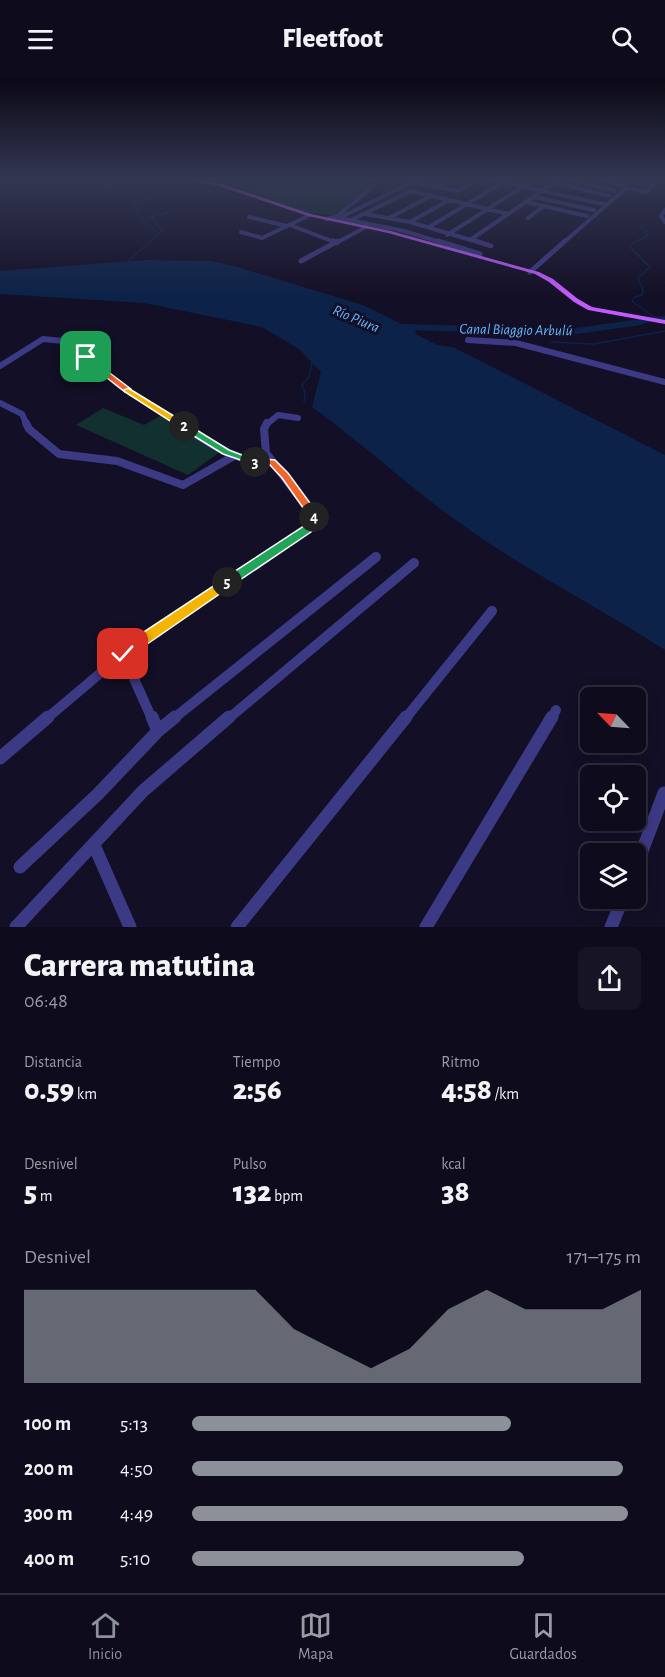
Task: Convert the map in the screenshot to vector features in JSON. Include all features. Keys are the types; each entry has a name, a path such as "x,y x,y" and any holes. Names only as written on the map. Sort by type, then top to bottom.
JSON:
{"main road":[{"path":"326,219 337,219 402,235 528,271 548,278 585,307 616,315 665,322"}],"street":[{"path":"256,219 288,226 337,243"},
{"path":"241,232 262,238 303,219"},
{"path":"337,219 404,231 480,254"},
{"path":"392,219 491,246"},
{"path":"410,222 416,219"},
{"path":"429,227 443,219"},
{"path":"437,241 473,219"},
{"path":"470,240 502,219"},
{"path":"528,271 584,219"},
{"path":"528,271 591,219"},
{"path":"301,261 366,227"},
{"path":"0,366 43,339 52,338 62,341 86,357 118,384 234,456 263,463 272,462"},
{"path":"468,340 508,341 523,344 664,383"},
{"path":"0,403 22,414 29,429 59,454 117,461 183,485 234,456"},
{"path":"0,758 123,654 312,525 315,517 266,453 264,429 267,423 278,415 298,418"},
{"path":"20,867 98,794 158,731 376,558"},
{"path":"16,927 143,791 170,766 414,563"},
{"path":"237,927 492,611"},
{"path":"123,654 158,731"},
{"path":"426,927 556,710"},
{"path":"645,843 664,793"},
{"path":"94,845 130,927"},
{"path":"611,927 618,909"}],"green space":[{"path":"103,408 144,425 162,415 220,452 188,475 76,425"}],"water":[{"name":"Río Piura","path":"145,260 211,261 363,305 405,326 414,326 416,334 437,345 453,347 665,455 665,650 515,560 467,528 312,407 321,372 299,349 262,327 144,303 0,294 0,271"}],"waterway":[{"path":"141,219 158,234"},
{"path":"126,263 162,231 153,219"},
{"path":"638,224 647,231 647,236 632,243 630,247 650,267 638,278 643,290 642,295 635,297 632,301 658,320"},
{"name":"Canal Biaggio Arbulú","path":"630,323 665,318"},
{"name":"Canal Biaggio Arbulú","path":"404,327 570,332 641,322"},
{"path":"551,342 594,344 665,331"},
{"path":"304,402 305,393 302,385 309,377 312,363"}],"route":[{"path":"86,357 118,384 226,452 263,463 272,462 315,517 314,523 308,529 201,599 123,654"}]}
